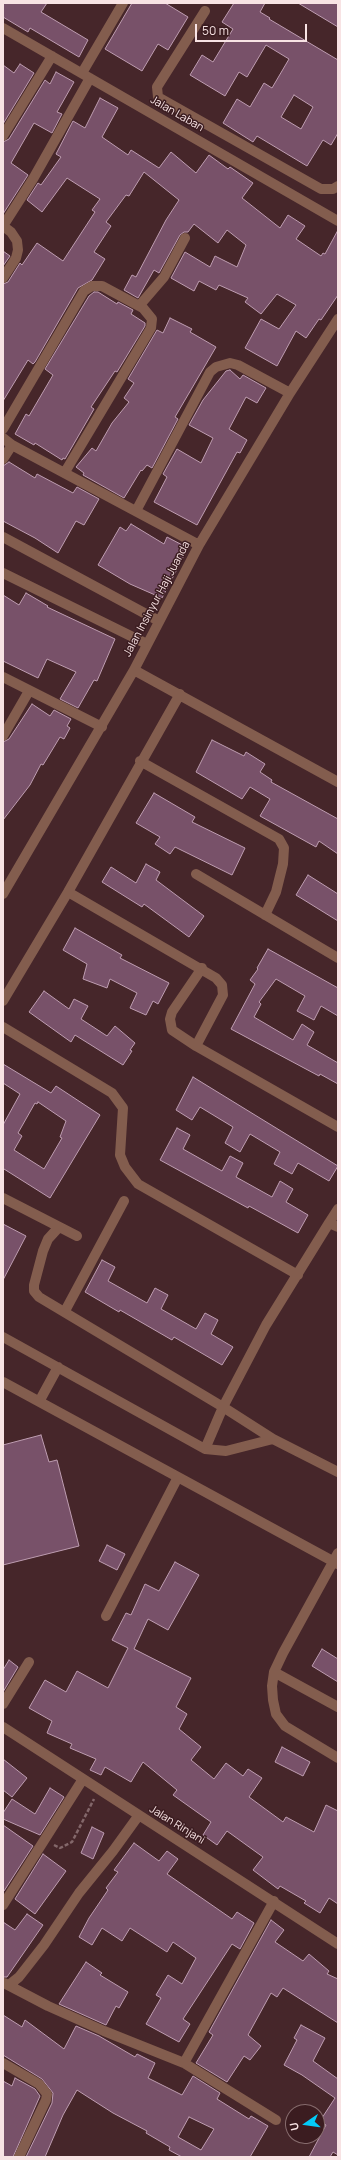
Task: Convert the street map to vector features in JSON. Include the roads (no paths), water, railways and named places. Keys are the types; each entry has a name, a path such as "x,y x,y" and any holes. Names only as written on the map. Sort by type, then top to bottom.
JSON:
{"street":[{"path":"3,278 16,258 18,250 16,241 11,232 3,226 33,179 123,3"},
{"path":"205,11 157,87 158,97 322,189 333,189 338,186"},
{"name":"Jalan Laban","path":"3,28 338,221"},
{"path":"3,136 52,56"},
{"path":"139,306 164,277 186,238"},
{"path":"3,429 84,291 92,286 102,286 139,306 148,313 152,319 151,328 65,472"},
{"name":"Jalan Insinyur Haji Juanda","path":"3,894 102,727 134,670 199,545 290,393 338,319"},
{"path":"136,511 210,372 216,367 230,363 238,365 290,393"},
{"path":"3,438 12,445 199,545"},
{"path":"3,459 12,445"},
{"path":"3,537 159,621"},
{"path":"3,573 147,644"},
{"path":"134,670 338,782"},
{"path":"3,677 102,727"},
{"path":"3,736 29,691"},
{"path":"3,1001 68,892 140,761 180,694"},
{"path":"140,761 279,839 284,848 283,864 276,892 265,915"},
{"path":"196,874 338,958"},
{"path":"68,892 202,968 216,978 222,985 223,995 196,1046"},
{"path":"202,968 172,1012 170,1019 172,1030 196,1046 338,1127"},
{"path":"3,1027 112,1093 123,1108 120,1155 125,1167 138,1184 298,1275"},
{"path":"3,1198 77,1236"},
{"path":"64,1311 124,1201"},
{"path":"206,1449 223,1407 266,1325 298,1275 334,1225 338,1209"},
{"path":"59,1227 48,1239 43,1251 34,1290 39,1297 223,1407 273,1439 338,1472"},
{"path":"3,1337 206,1449 226,1451 273,1439"},
{"path":"40,1400 58,1367"},
{"path":"3,1382 40,1400 178,1477 336,1559 274,1672 273,1700 276,1714 285,1726 338,1758"},
{"path":"106,1616 178,1477"},
{"path":"3,1704 29,1662"},
{"path":"274,1672 338,1707"},
{"name":"Jalan Rinjani","path":"3,1727 274,1901 338,1944"},
{"path":"3,1905 42,1840 83,1779"},
{"path":"6,1984 19,1977 44,1945 79,1893 113,1851 139,1815"},
{"path":"184,2063 274,1901"},
{"path":"6,1984 48,2006 104,2031 184,2063 276,2120"},
{"path":"3,2063 39,2084 47,2094 46,2100 19,2157"}]}
